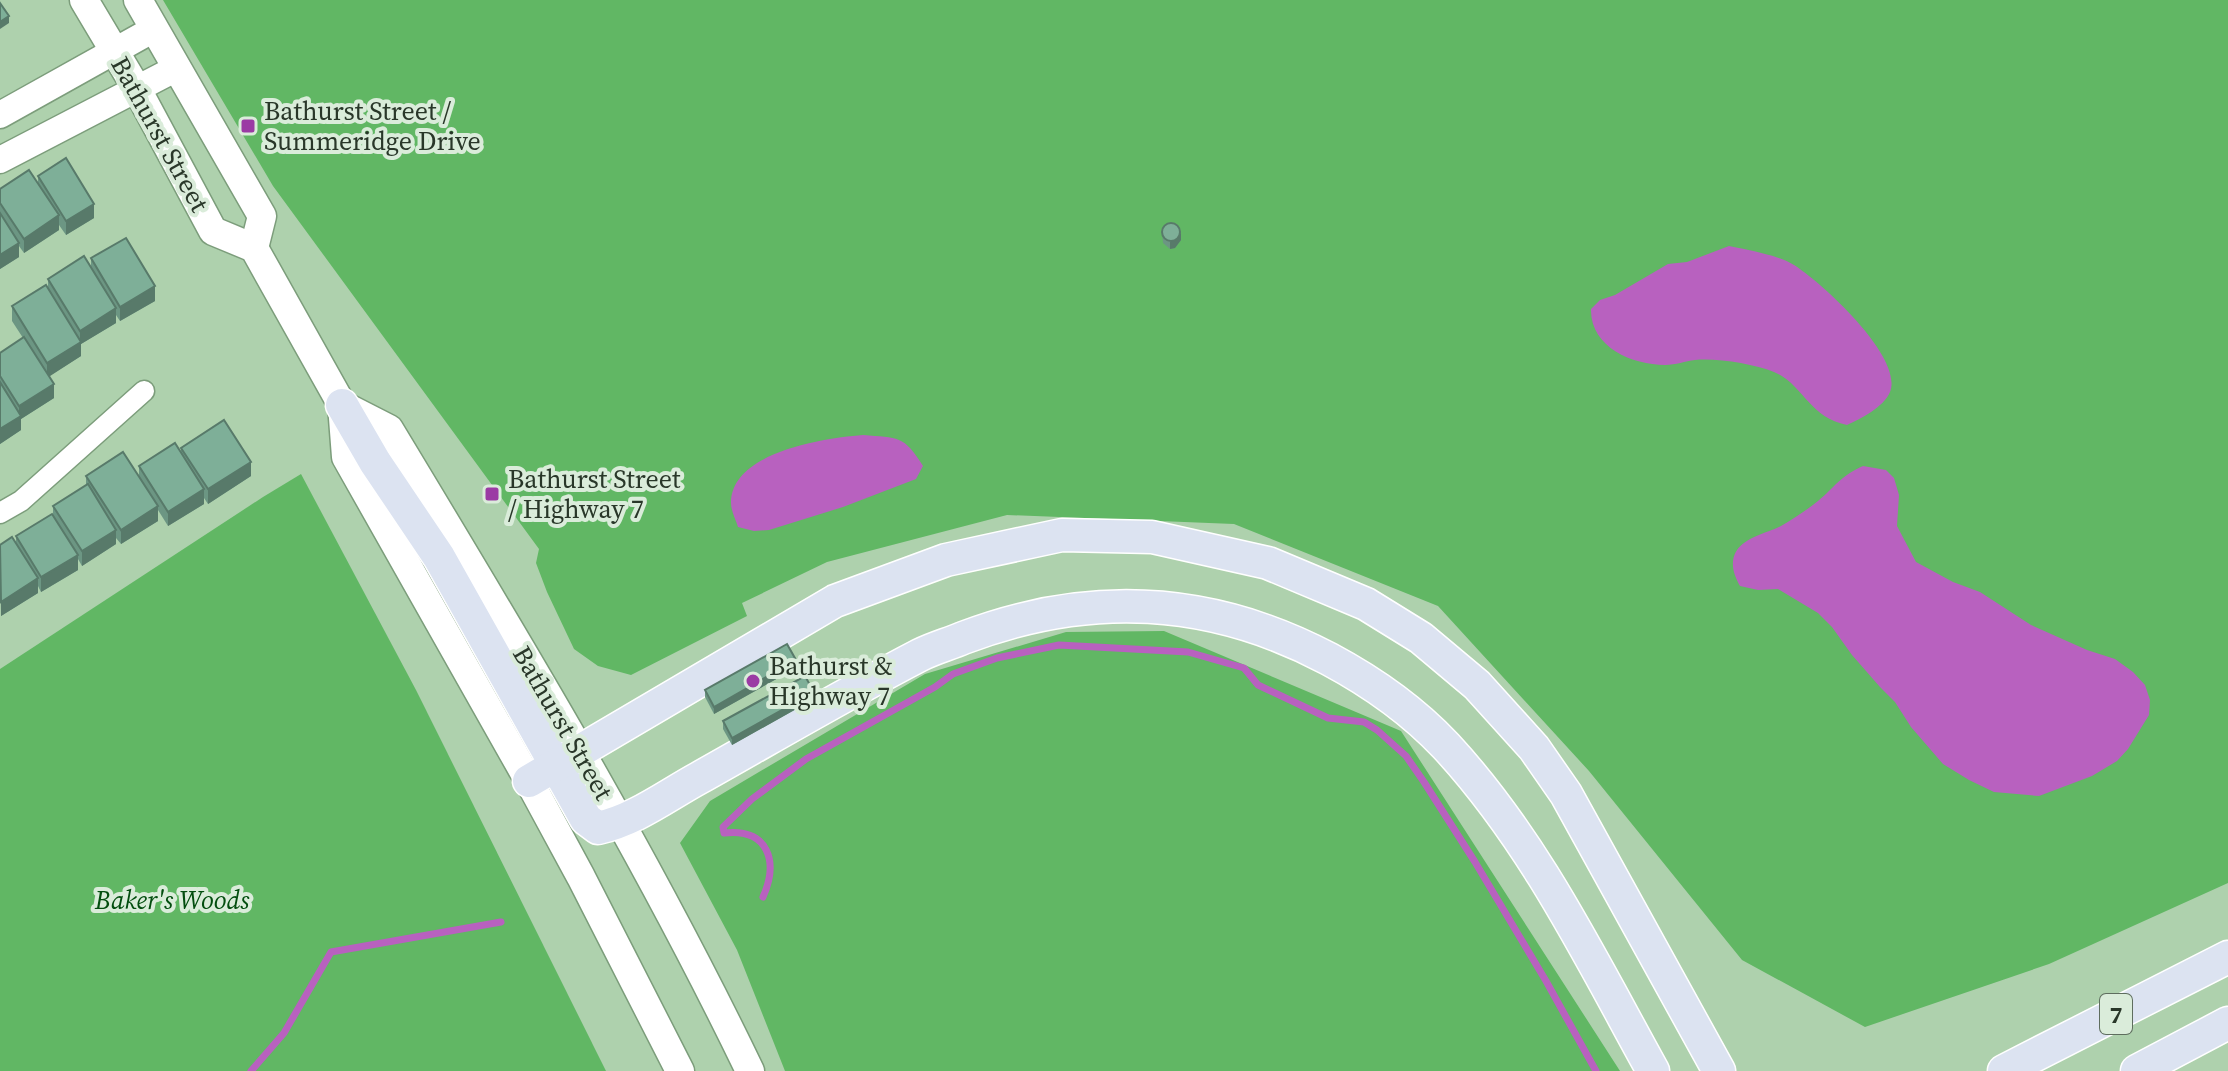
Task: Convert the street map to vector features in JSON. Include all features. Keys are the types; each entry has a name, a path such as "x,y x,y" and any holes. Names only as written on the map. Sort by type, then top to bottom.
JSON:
{"main road":[{"name":"Bathurst Street","path":"84,0 137,89 213,231 254,248 262,216 138,0"},
{"path":"254,248 375,462 439,557 586,819 598,828 621,823 923,654 1004,623 1087,607 1144,606 1213,614 1304,646 1350,671 1399,703 1445,745 1522,843 1561,906 1653,1071"},
{"path":"555,766 835,601 946,560 1062,535 1152,537 1268,563 1366,604 1421,638 1477,685 1534,748 1566,794 1719,1071"},
{"path":"555,766 581,877 680,1071"},
{"name":"Bathurst Street","path":"621,823 750,1071"},
{"name":"7","path":"2004,1071 2228,957"},
{"name":"7","path":"2137,1071 2228,1023"}],"street":[{"path":"0,115 154,29"},
{"path":"0,160 177,68"},
{"path":"0,513 21,501 144,391"}],"green space":[{"path":"163,0 2228,0 2228,883 2049,964 1865,1027 1742,960 1589,771 1438,606 1234,524 1007,515 827,562 742,603 747,616 631,675 598,666 574,649 536,563 539,549 273,186"},
{"name":"Baker's Woods","path":"301,474 416,690 606,1071 0,1071 0,669"},
{"path":"1164,631 1401,731 1620,1071 785,1071 737,950 680,843 710,801 925,674 1066,632"}],"shaded area":[{"path":"1729,246 1787,261 1840,303 1885,360 1891,377 1890,392 1883,403 1847,425 1824,415 1784,377 1774,372 1714,360 1665,365 1639,362 1615,351 1598,334 1591,309 1600,300 1615,295 1668,264 1687,262"},
{"path":"863,435 892,438 905,443 923,466 916,479 843,507 769,530 754,531 738,527 731,503 735,486 746,471 762,460 804,444"},
{"path":"1863,466 1886,470 1894,478 1899,495 1897,526 1916,562 1953,582 1980,592 2031,625 2115,659 2145,685 2150,700 2149,715 2117,761 2092,776 2039,796 1994,792 1943,764 1911,727 1895,702 1818,613 1778,589 1758,590 1740,586 1733,564 1741,546 1795,517"}],"building":[{"path":"0,3 9,16 0,22"},
{"path":"66,158 94,204 66,221 38,176"},
{"path":"29,170 59,215 24,239 0,203 0,189"},
{"path":"0,213 19,243 0,255"},
{"path":"1171,223 1180,232 1171,241 1162,232"},
{"path":"126,238 155,286 120,307 91,258"},
{"path":"84,256 116,308 80,331 48,279"},
{"path":"46,285 81,342 47,363 12,306"},
{"path":"24,337 54,384 19,406 0,376 0,353"},
{"path":"0,382 21,416 0,429"},
{"path":"224,420 251,462 208,489 181,448"},
{"path":"175,443 204,489 168,512 139,466"},
{"path":"123,452 158,506 121,530 86,476"},
{"path":"88,484 116,530 82,551 53,506"},
{"path":"52,514 78,555 41,577 16,536"},
{"path":"12,537 38,578 1,602 0,545"},
{"name":"Bathurst & Highway 7","path":"787,644 796,660 714,707 705,690"},
{"name":"Bathurst & Highway 7","path":"805,676 814,692 732,738 723,721"}],"waterway":[{"path":"763,897 770,871 766,850 751,836 724,833 723,827 752,799 806,759 953,674 997,658 1059,645 1188,652 1244,668 1258,685 1328,718 1364,722 1406,756 1475,862 1596,1071"},
{"path":"251,1071 284,1033 331,952 501,922"}],"place":[{"name":"Bathurst Street / Summeridge Drive","path":"248,126"},
{"name":"Bathurst Street / Highway 7","path":"492,494"},
{"name":"Bathurst & Highway 7","path":"753,681"}]}
